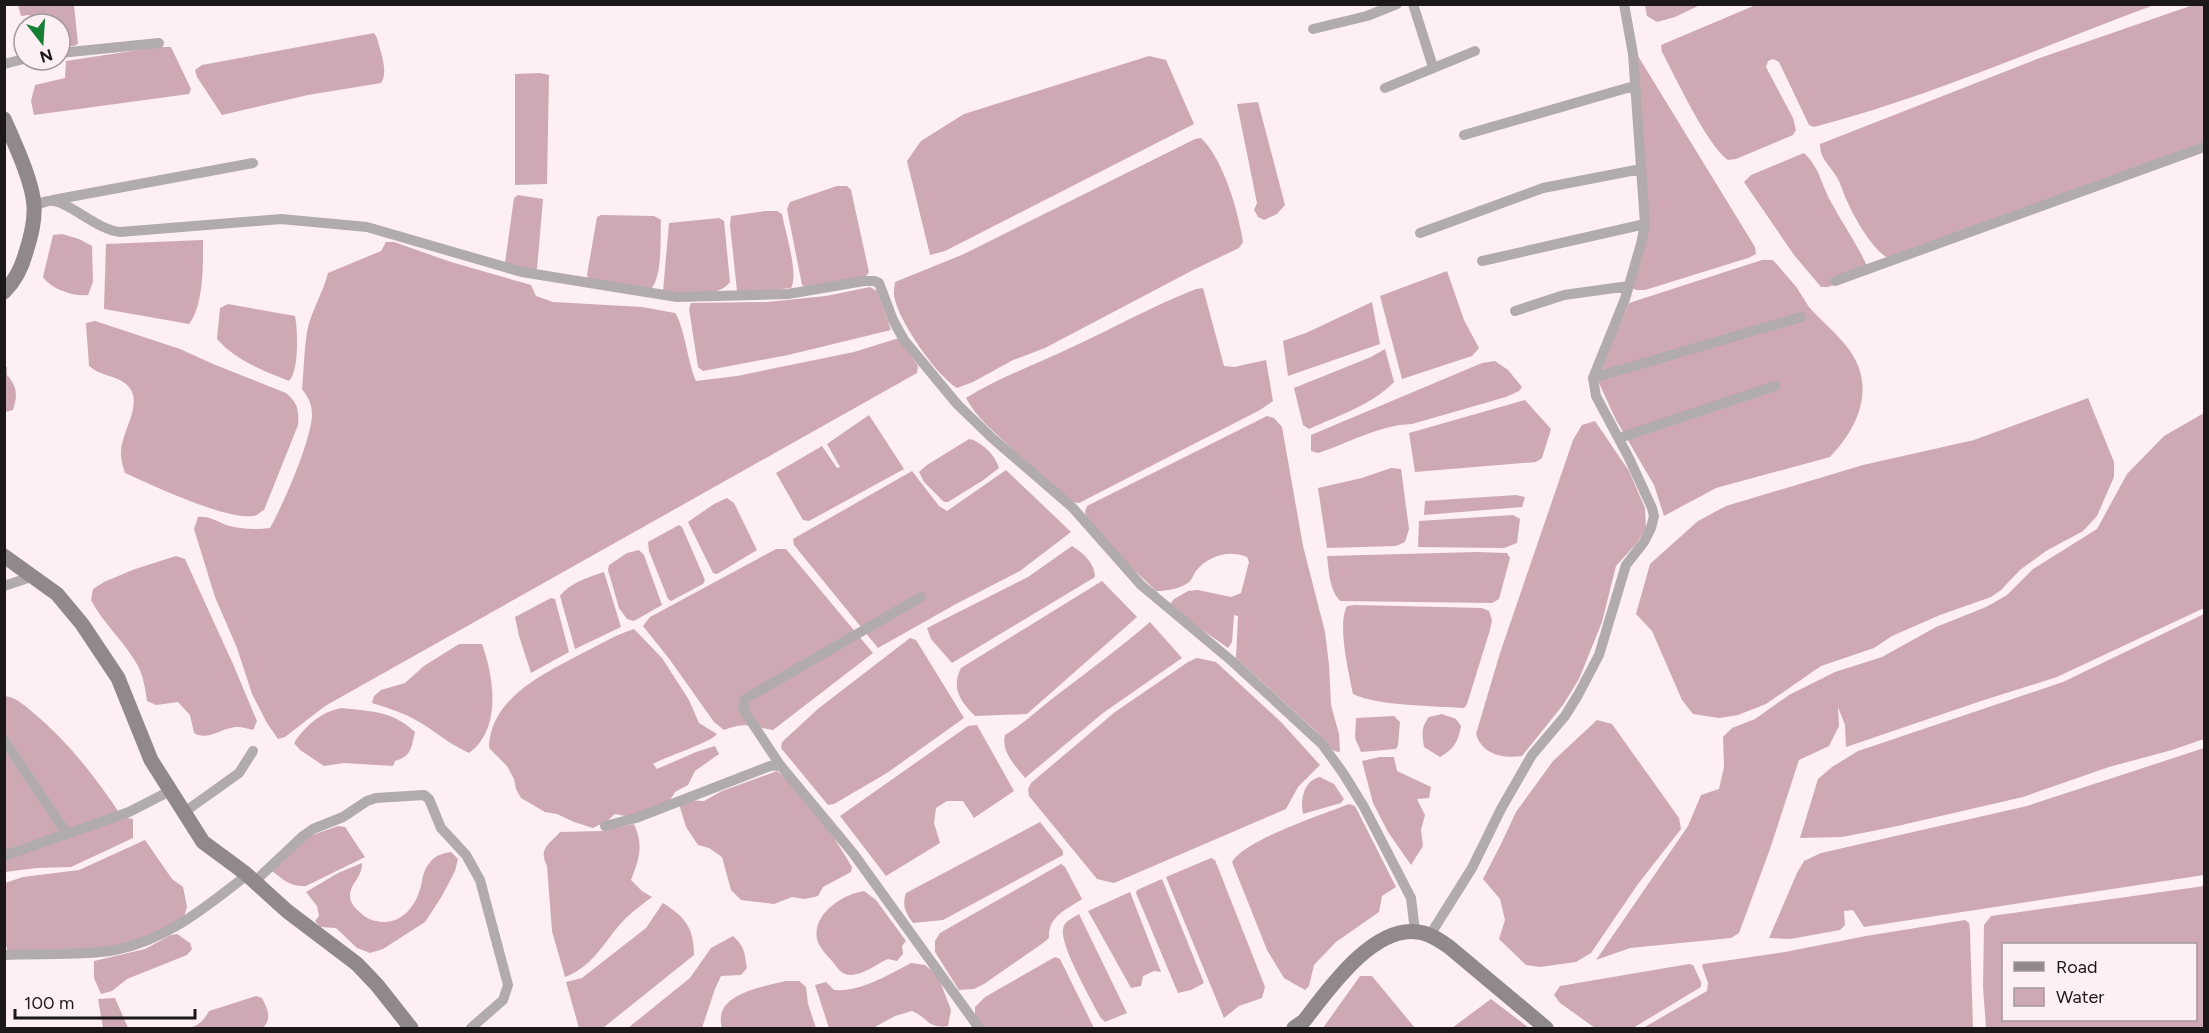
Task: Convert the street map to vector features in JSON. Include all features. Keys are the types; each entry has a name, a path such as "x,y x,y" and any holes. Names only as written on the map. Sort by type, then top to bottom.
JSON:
{"main road":[{"path":"4,119 30,185 34,207 31,237 23,263 17,276 4,292"},
{"path":"4,556 57,594 82,624 118,678 151,760 203,842 251,878 287,911 357,964 377,985 411,1029"},
{"path":"1294,1029 1304,1022 1365,951 1414,921 1433,930 1448,946 1546,1029"}],"street":[{"path":"1313,29 1367,16 1398,4"},
{"path":"1413,4 1433,67"},
{"path":"1433,930 1476,860 1501,809 1532,755 1578,695 1599,655 1626,565 1644,542 1654,516 1619,438 1596,396 1593,378 1629,286 1645,224 1631,44 1624,4"},
{"path":"72,52 159,43"},
{"path":"1385,88 1475,51"},
{"path":"1464,135 1634,86"},
{"path":"1835,281 2205,147"},
{"path":"34,207 50,200 253,163"},
{"path":"1420,233 1543,188 1641,169"},
{"path":"50,200 60,203 111,231 281,219 367,227 522,272 677,297 788,294 874,280 879,283 893,320 904,340 957,404 991,437 1072,507 1141,585 1233,662 1322,744 1364,807 1411,898 1414,921"},
{"path":"1482,261 1645,224"},
{"path":"1515,311 1564,295 1629,286"},
{"path":"1593,378 1801,317"},
{"path":"1619,438 1775,386"},
{"path":"4,586 32,577"},
{"path":"921,597 745,699 743,709 780,765 853,853 979,1029"},
{"path":"4,740 68,834"},
{"path":"183,813 239,773 253,751"},
{"path":"605,826 636,818 770,766 780,765"},
{"path":"7,851 68,834 129,812 170,791"},
{"path":"4,955 108,951 139,943 175,927 203,910 251,878 303,836 343,817 367,801 376,798 424,795 429,799 441,828 466,855 480,880 508,985 503,1000 471,1029"}],"water":[{"path":"1645,4 1700,5 1675,17 1657,22 1647,16"},
{"path":"1758,4 2154,5 1943,86 1814,127 1809,125 1779,62 1773,59 1768,61 1766,67 1793,118 1796,130 1793,135 1736,159 1728,160 1711,140 1683,94 1662,52 1661,45"},
{"path":"18,5 74,5 78,44 72,46 72,12 20,12"},
{"path":"2193,5 2204,5 2204,143 1891,259 1878,250 1860,225 1838,179 1822,154 1820,144 2037,59"},
{"path":"374,33 384,67 381,83 308,95 222,115 197,77 195,70 202,65"},
{"path":"171,47 191,89 189,94 34,115 31,101 35,85 65,78 65,72 72,72 72,60"},
{"path":"1149,56 1166,60 1194,124 945,251 930,255 907,161 921,141 964,114"},
{"path":"1638,56 1755,247 1756,254 1645,290 1632,288 1641,259"},
{"path":"515,74 549,75 547,184 515,185"},
{"path":"1258,102 1285,205 1277,214 1264,220 1258,217 1254,210 1257,203 1237,104"},
{"path":"1201,138 1217,159 1229,187 1243,242 1239,248 1045,348 1013,360 973,382 957,388 939,372 920,348 904,322 894,298 895,282 964,254"},
{"path":"1804,153 1817,170 1831,202 1869,271 1828,287 1821,287 1794,255 1744,182 1751,175"},
{"path":"837,186 847,186 851,190 869,272 864,279 808,288 802,285 787,209 790,202"},
{"path":"518,195 543,199 537,269 533,272 505,263 514,198"},
{"path":"777,211 782,214 791,252 793,281 791,288 756,292 737,291 731,216"},
{"path":"601,215 654,216 661,220 659,266 655,283 651,289 589,280 587,275 597,217"},
{"path":"719,218 724,221 730,282 724,288 708,293 663,291 669,223"},
{"path":"62,234 92,246 93,282 88,295 76,295 63,291 51,285 43,277 53,235"},
{"path":"203,240 200,295 198,306 189,324 104,309 106,244"},
{"path":"386,242 394,242 451,262 531,285 536,296 553,302 642,307 675,313 681,326 696,381 737,376 854,352 899,338 918,366 917,373 325,706 285,737 278,739 252,694 237,648 215,597 194,529 198,517 237,527 270,528 296,472 311,425 311,407 302,389 306,339 311,317 328,273 381,251"},
{"path":"1762,260 1773,260 1797,288 1809,307 1850,351 1858,365 1862,379 1860,407 1849,433 1830,457 1716,488 1664,516 1654,485 1616,420 1598,381 1608,352 1629,303"},
{"path":"1447,271 1464,320 1479,348 1472,356 1402,379 1380,296"},
{"path":"870,287 877,291 891,330 788,355 703,371 698,367 689,309 691,303 767,302 826,296"},
{"path":"1203,288 1224,366 1234,367 1266,360 1273,401 1260,410 1079,503 1072,502 996,434 979,417 966,398 1164,303"},
{"path":"1372,302 1380,344 1288,376 1283,341 1306,333"},
{"path":"228,304 295,316 296,360 295,369 289,381 241,359 217,339 220,308"},
{"path":"95,321 180,349 286,393 293,400 297,407 298,425 264,510 257,515 245,516 211,509 125,473 121,459 122,446 134,400 132,391 126,384 89,366 86,323"},
{"path":"1385,349 1394,382 1375,397 1354,409 1309,429 1303,425 1294,388 1371,357"},
{"path":"1495,361 1508,370 1522,387 1519,391 1506,397 1412,424 1376,431 1318,453 1311,451 1311,435 1482,363"},
{"path":"5,364 7,375 15,387 16,400 13,410 5,412"},
{"path":"2088,398 2114,462 2114,477 2097,516 2083,531 2046,551 2020,570 1991,597 1940,615 1892,636 1874,648 1821,666 1766,704 1738,715 1719,718 1693,714 1682,700 1652,631 1636,614 1650,564 1698,521 1726,506 1863,465 1974,440"},
{"path":"1525,400 1551,429 1542,458 1536,462 1415,472 1409,433"},
{"path":"2204,413 2204,608 2057,677 1846,747 1845,725 1838,707 1839,726 1829,746 1799,760 1739,933 1731,938 1630,948 1596,960 1688,826 1701,795 1719,789 1724,767 1723,737 1732,728 1755,719 1789,695 1835,672 1882,657 1936,627 1986,607 2007,595 2033,569 2097,529 2127,474 2164,436"},
{"path":"869,415 904,469 809,521 803,520 776,473 822,446 837,468 840,467 827,444"},
{"path":"1267,416 1274,418 1282,427 1303,546 1325,632 1331,705 1339,734 1340,752 1330,748 1319,734 1236,658 1238,616 1234,615 1232,642 1228,648 1181,615 1170,604 1188,591 1198,590 1231,597 1241,593 1249,562 1247,557 1233,554 1219,555 1206,561 1184,585 1156,591 1120,556 1087,519 1085,512 1087,506"},
{"path":"1595,421 1629,471 1645,508 1646,528 1637,543 1616,566 1602,622 1579,679 1563,705 1522,756 1500,756 1488,751 1476,734 1500,653 1573,440 1582,425"},
{"path":"969,439 987,450 999,468 982,481 948,502 944,502 924,482 919,472"},
{"path":"1391,468 1401,469 1409,529 1405,542 1396,546 1327,548 1318,488 1362,478"},
{"path":"1006,470 1071,532 1020,571 878,648 794,545 793,539 912,471 939,506 947,511"},
{"path":"1516,495 1525,497 1522,507 1424,515 1425,501"},
{"path":"727,498 734,503 757,550 717,574 713,573 688,522"},
{"path":"1513,515 1520,519 1517,543 1504,548 1418,547 1419,521"},
{"path":"679,525 682,527 705,580 703,584 671,601 668,599 649,551 648,542"},
{"path":"1072,546 1091,563 1095,577 952,663 931,639 927,628 1028,577"},
{"path":"776,549 786,549 873,653 773,730 744,725 724,730 714,722 643,626 650,617"},
{"path":"639,550 644,555 662,605 634,621 627,619 619,608 608,570 609,565 627,553"},
{"path":"1507,553 1510,558 1499,599 1492,603 1340,601 1332,586 1327,556"},
{"path":"176,556 185,559 233,664 257,721 253,730 233,727 210,735 199,735 194,733 190,715 178,702 156,705 147,701 138,666 91,600 93,589 104,582"},
{"path":"604,572 621,627 575,649 560,596 574,584"},
{"path":"1102,581 1137,617 1027,714 975,716 961,699 957,688 961,668"},
{"path":"551,598 555,599 569,652 531,673 515,617"},
{"path":"1347,606 1482,608 1489,611 1492,620 1490,630 1464,708 1391,703 1353,694 1343,625"},
{"path":"2204,614 2204,739 2109,767 2023,797 1842,837 1800,838 1818,779 1832,767 1858,751 2063,682"},
{"path":"1150,622 1182,658 1103,713 1025,778 1007,753 1005,735"},
{"path":"634,629 662,658 689,700 699,723 717,734 713,738 653,764 657,769 715,746 719,754 695,771 688,785 675,792 669,802 631,817 615,814 593,828 557,814 545,812 521,798 507,766 489,748 498,716 508,702 534,680 606,641"},
{"path":"910,638 916,640 964,718 887,773 834,804 828,805 781,748 782,742 819,708"},
{"path":"459,644 482,644 492,687 491,717 487,730 480,743 469,753 415,719 372,703 374,696 381,690 405,683 424,666"},
{"path":"1197,658 1216,662 1281,722 1320,765 1298,787 1286,809 1114,883 1097,879 1029,796 1028,789 1031,783 1115,712"},
{"path":"4,696 13,698 25,706 72,750 122,817 133,819 133,838 71,867 5,872"},
{"path":"342,708 381,713 406,725 415,732 408,754 395,761 393,766 344,763 324,766 300,750 294,743 315,720 328,712"},
{"path":"1442,714 1456,719 1461,726 1455,744 1440,757 1424,747 1423,731 1429,717"},
{"path":"1394,716 1400,722 1396,749 1361,752 1355,738 1356,718"},
{"path":"1597,720 1612,724 1679,818 1681,829 1638,884 1591,953 1576,962 1540,967 1526,965 1499,939 1505,920 1500,899 1483,879 1516,812 1553,761"},
{"path":"977,725 1014,791 974,818 963,801 947,801 936,808 934,823 940,843 886,876 840,816 968,726"},
{"path":"2204,748 2204,875 1864,927 1853,910 1844,911 1845,925 1840,930 1790,939 1769,938 1804,861 1821,853 2027,806"},
{"path":"1394,757 1397,771 1431,787 1429,798 1417,799 1425,815 1421,830 1423,846 1411,865 1388,832 1373,803 1362,761"},
{"path":"777,771 799,792 818,816 852,867 851,872 823,887 818,896 805,899 792,897 774,904 741,900 731,890 722,857 709,848 698,845 686,827 679,804 685,800 704,801 722,791"},
{"path":"1320,777 1334,784 1344,799 1341,803 1303,814 1304,791 1310,782"},
{"path":"1349,804 1355,806 1396,887 1382,896 1379,912 1336,942 1314,965 1309,986 1305,990 1284,978 1267,950 1232,862 1240,853 1268,836"},
{"path":"1040,822 1063,851 1063,855 943,920 913,923 905,908 906,893"},
{"path":"634,824 640,846 631,880 652,897 626,918 592,959 565,977 552,931 544,851 560,832 601,831"},
{"path":"338,826 345,827 365,857 306,886 291,884 271,870 310,836"},
{"path":"145,840 172,879 183,887 187,907 183,920 159,933 112,949 8,952 5,942 5,883 23,877 79,870"},
{"path":"451,852 458,859 455,871 425,922 383,949 370,953 357,948 336,928 320,927 315,921 319,916 317,906 306,892 338,873 362,863 350,899 356,909 368,918 381,922 395,920 409,910 420,890 425,870 431,861"},
{"path":"1211,858 1215,860 1265,987 1262,998 1239,1006 1224,1018 1166,877"},
{"path":"1061,864 1065,867 1082,899 1059,914 1051,924 1049,938 1043,943 984,984 974,989 959,990 935,952 935,941 940,933"},
{"path":"1162,879 1204,983 1191,990 1178,993 1136,893 1137,890"},
{"path":"2204,886 2204,1028 1986,1028 1983,987 1984,925 1991,916"},
{"path":"864,891 876,900 906,941 902,946 903,954 897,961 888,959 870,969 850,975 840,970 821,948 817,939 817,930 819,921 831,907 847,896"},
{"path":"1130,892 1161,972 1154,971 1143,976 1141,986 1131,988 1088,911"},
{"path":"663,903 687,924 692,937 694,955 603,1028 579,1028 566,982 582,978 646,928"},
{"path":"1079,914 1127,1013 1105,1022 1100,1017 1077,973 1063,937 1065,924"},
{"path":"1965,920 1969,923 1970,931 1973,1028 1643,1028 1707,991 1708,983 1703,964"},
{"path":"177,934 190,943 192,949 187,955 127,979 112,991 101,994 94,978 94,961 145,949"},
{"path":"733,936 742,947 747,968 741,975 721,976 702,1028 628,1028 690,978 711,948"},
{"path":"1055,957 1060,959 1094,1028 981,1028 975,1017 975,1007 985,997"},
{"path":"911,963 925,965 938,976 951,1010 948,1026 936,1026 912,1011 895,1016 873,1028 829,1028 815,985 826,982 834,990 864,986"},
{"path":"1693,965 1701,987 1633,1028 1595,1028 1560,1003 1554,995 1560,986"},
{"path":"1360,976 1372,976 1415,1028 1323,1028"},
{"path":"786,981 799,981 806,987 808,1004 816,1028 722,1028 721,1016 724,1007 732,1000 741,994"},
{"path":"256,996 262,998 268,1014 263,1028 189,1028 201,1022 209,1011"},
{"path":"115,998 128,1028 103,1028 98,999"},
{"path":"1491,999 1529,1028 1452,1028"}]}
